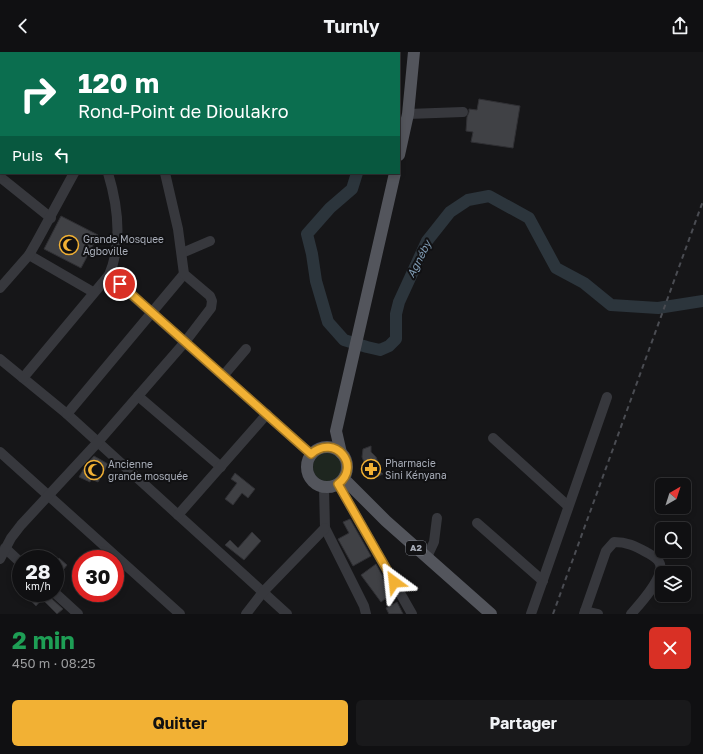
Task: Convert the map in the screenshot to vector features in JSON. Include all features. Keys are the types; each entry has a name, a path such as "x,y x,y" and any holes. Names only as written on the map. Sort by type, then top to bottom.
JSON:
{"main road":[{"path":"400,150 408,114 414,52"},
{"path":"336,431 308,459 307,472 313,482 324,488 341,482 347,465 341,453 336,431 395,174"},
{"path":"316,451 332,447 341,453"},
{"name":"A2","path":"341,482 491,614"}],"street":[{"path":"408,114 462,112"},
{"path":"0,288 29,255 51,218 73,174"},
{"path":"23,378 93,292 109,275 114,263 118,241 116,199 108,174"},
{"path":"67,414 184,274 182,253 166,174"},
{"path":"0,177 51,218"},
{"path":"182,253 210,241"},
{"path":"29,255 93,292"},
{"path":"0,559 5,548 21,525 98,442 206,316 211,308 212,301 201,287 184,274"},
{"path":"109,275 267,414 316,451"},
{"path":"223,376 246,349"},
{"path":"0,359 67,414 287,614"},
{"path":"138,396 220,467"},
{"path":"531,614 544,581 568,506 607,397"},
{"path":"178,515 267,414"},
{"path":"493,438 568,506"},
{"path":"1,456 180,614"},
{"path":"341,482 412,614"},
{"path":"324,488 325,528 364,606 366,614"},
{"path":"427,557 434,542 438,518"},
{"path":"477,523 544,581"},
{"path":"246,614 263,592 325,528"},
{"path":"598,614 584,612 606,551 614,542 624,542 655,558 660,563 660,574 645,598 631,614"},
{"path":"5,548 12,555"},
{"path":"64,602 78,614"}],"shaded area":[{"path":"327,453 337,457 341,467 337,477 327,481 317,477 313,467 317,457"}],"building":[{"path":"479,99 520,106 513,148 471,142 473,132 466,131 467,117 469,109 477,110"},
{"name":"Grande Mosquee Agboville","path":"61,216 98,235 91,249 95,251 93,255 89,253 81,268 44,249"},
{"path":"371,446 371,452 376,457 380,467 377,469 383,474 374,478 368,472 362,457 363,449"},
{"name":"Ancienne grande mosquée","path":"94,456 108,464 98,482 91,479 90,482 79,477 86,465"},
{"path":"235,473 255,489 248,498 242,493 233,505 225,499 237,483 231,479"},
{"path":"350,519 371,556 353,566 338,539 349,533 343,522"},
{"path":"252,532 261,541 244,560 225,545 230,540 238,548"},
{"path":"376,564 383,577 382,578 393,593 381,602 361,575"},
{"path":"32,602 39,602 36,606"},
{"path":"45,602 55,602 63,609 57,614"},
{"path":"397,602 403,614 389,614 386,608"}],"waterway":[{"name":"Agnéby","path":"357,174 352,189 330,208 307,234 316,281 328,322 344,340 380,350 389,346 396,339 396,314 399,302 427,241 450,212 468,200 489,196 529,218 556,268 584,283 611,305 658,308 703,301"}],"railway":[{"path":"553,614 703,201"}],"place":[{"name":"Grande Mosquee Agboville","path":"69,245"},
{"name":"Pharmacie Sini Kényana","path":"371,469"},
{"name":"Ancienne grande mosquée","path":"94,470"}],"route":[{"path":"120,284 311,454 315,450 326,447 337,449 341,453 347,465 347,472 344,479 338,484 394,582"}]}
